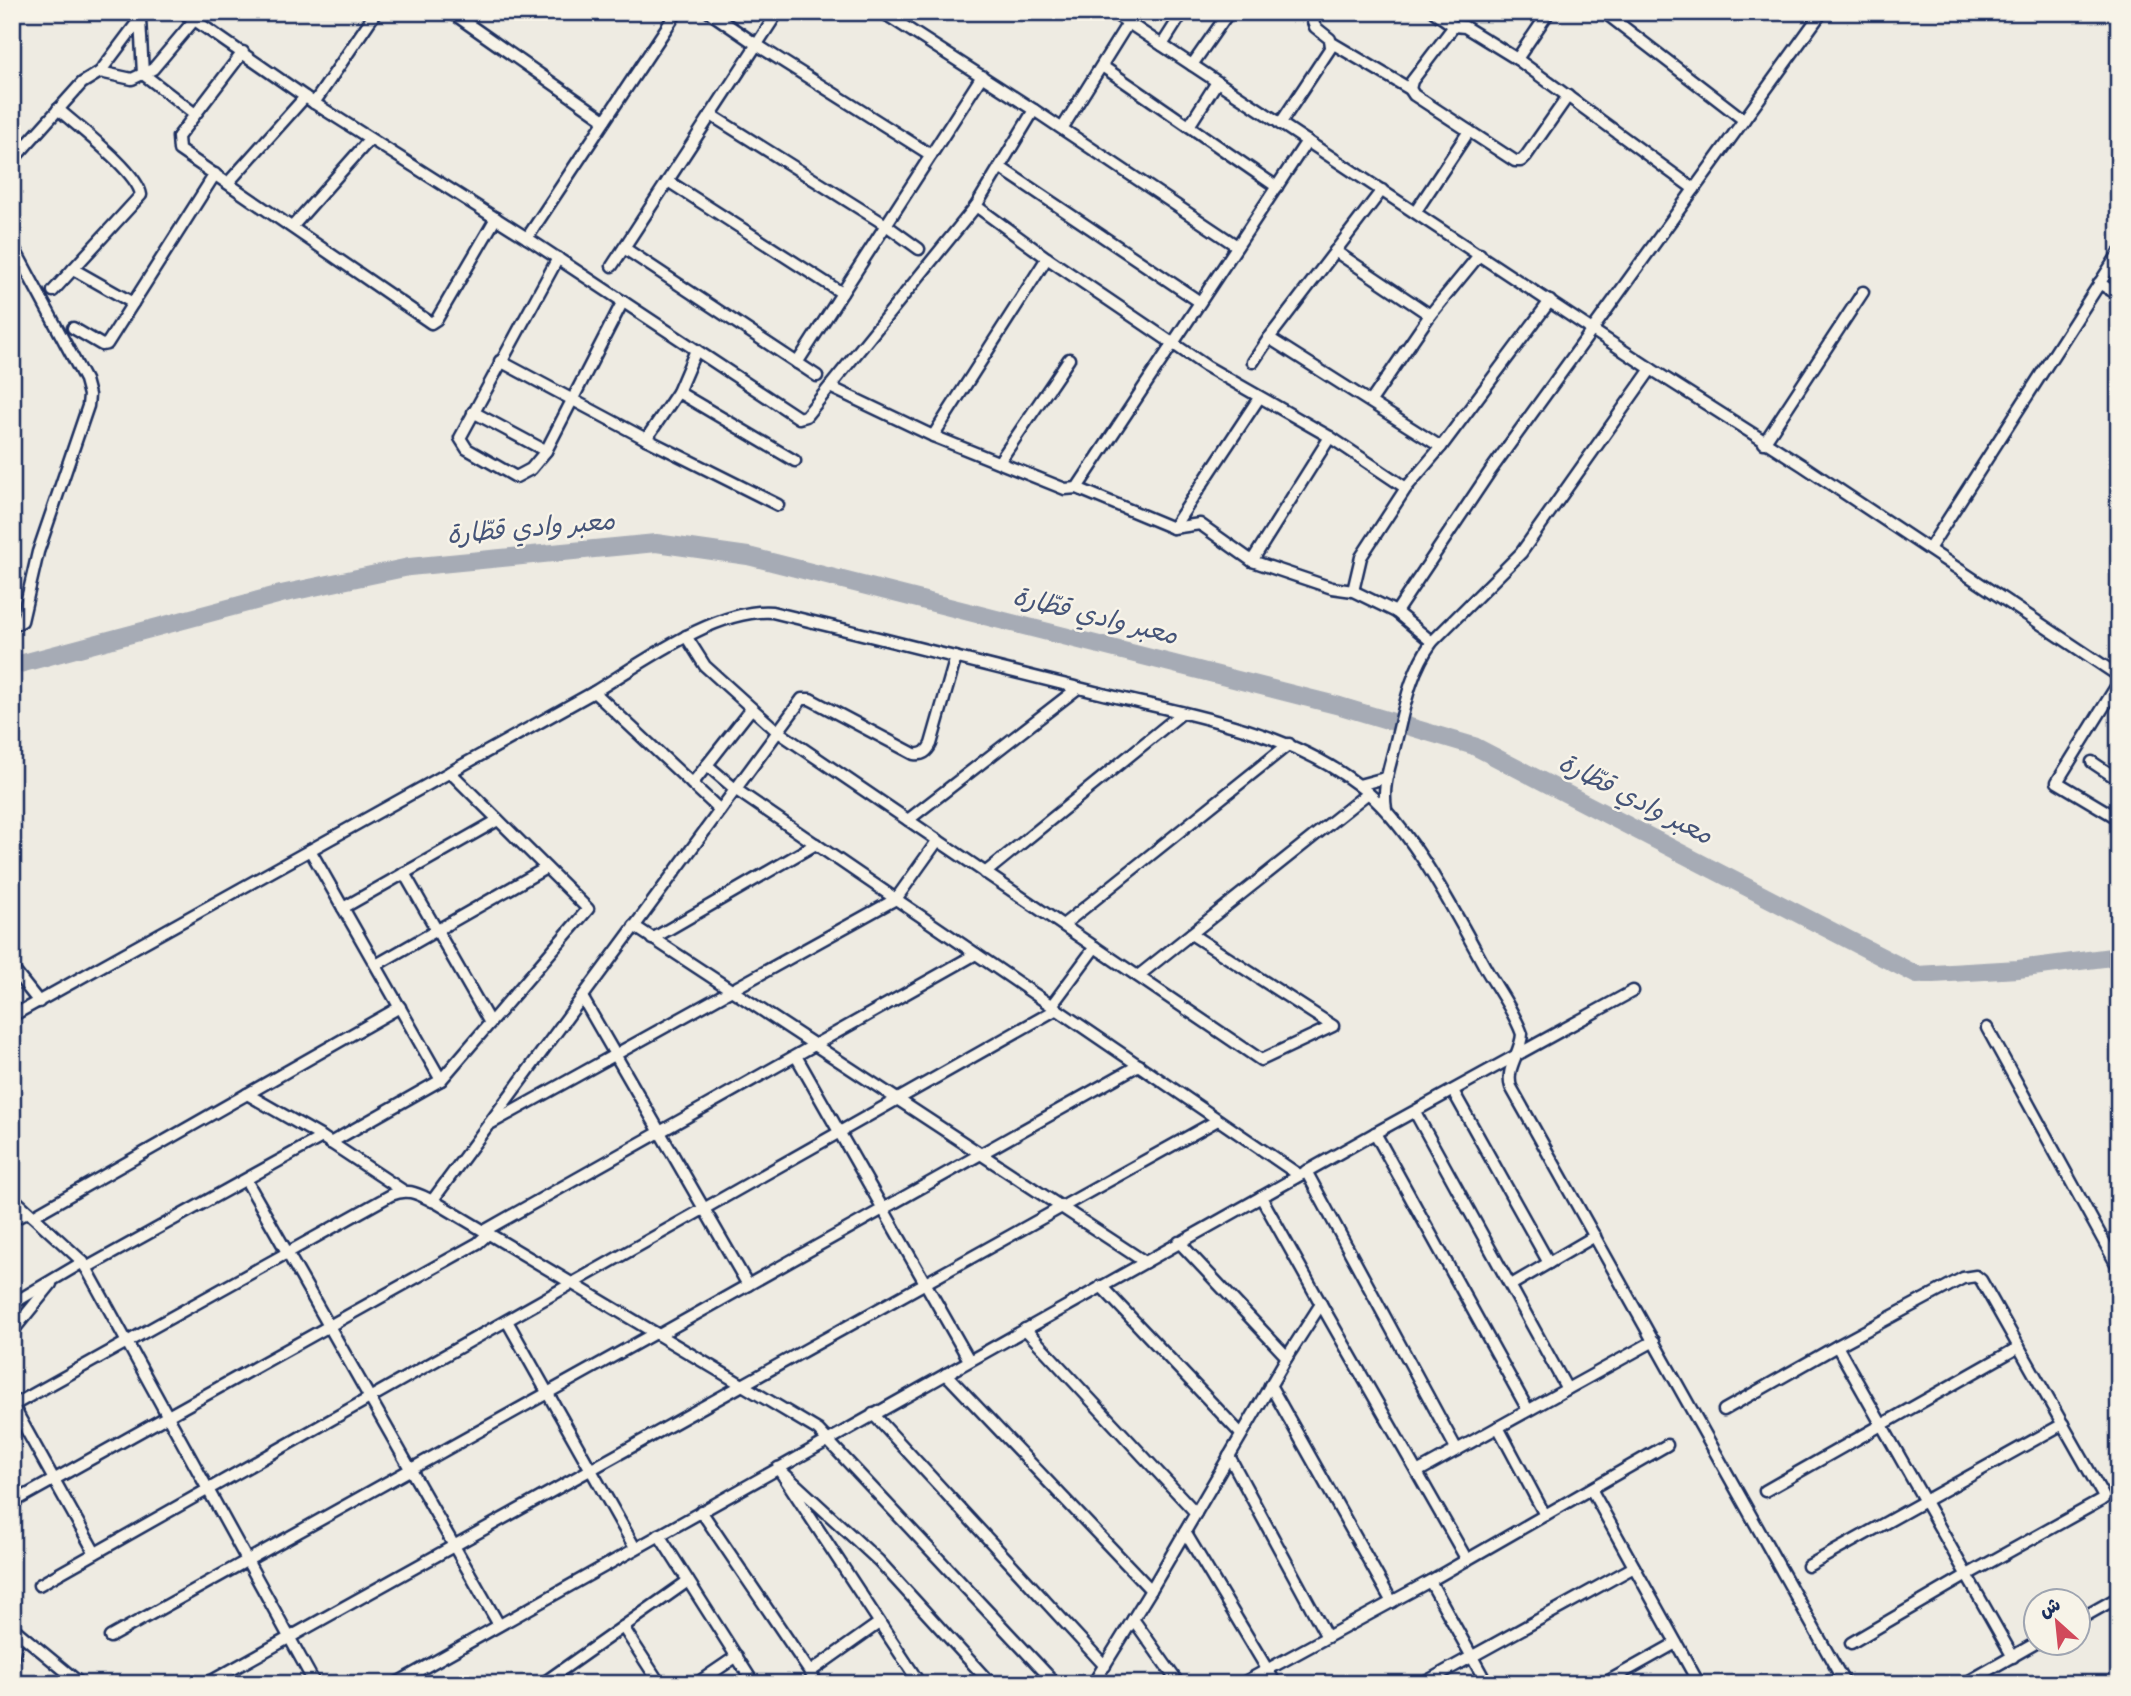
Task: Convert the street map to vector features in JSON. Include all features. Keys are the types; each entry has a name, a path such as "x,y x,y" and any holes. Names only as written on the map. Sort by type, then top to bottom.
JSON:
{"street":[{"path":"183,12 199,16 305,97 558,258 799,418 806,416 976,206 1034,110"},
{"path":"314,103 376,12"},
{"path":"451,12 605,120"},
{"path":"527,238 677,12"},
{"path":"709,12 931,155"},
{"path":"612,266 778,12"},
{"path":"882,12 1063,127 1237,246"},
{"path":"1112,12 2119,676"},
{"path":"1162,45 1183,12"},
{"path":"1192,65 1229,12"},
{"path":"1318,12 1313,22 1315,27 1332,43 1410,89 1515,161 1521,161 1568,96"},
{"path":"1434,12 1454,26 1465,27 1517,60 1695,189"},
{"path":"1517,60 1549,12"},
{"path":"1604,12 1744,120"},
{"path":"1396,612 1491,470 1822,12"},
{"path":"142,15 143,74"},
{"path":"12,161 82,83 100,72 142,15"},
{"path":"100,72 132,79 153,69 199,16"},
{"path":"1063,127 1128,23"},
{"path":"1410,89 1412,81 1454,26"},
{"path":"1280,124 1332,43"},
{"path":"243,52 178,137 179,150 431,323 437,319 496,218"},
{"path":"1102,66 1277,187"},
{"path":"143,74 195,114"},
{"path":"797,363 982,76"},
{"path":"1189,126 1217,82"},
{"path":"228,183 305,97"},
{"path":"53,291 141,195 140,187 121,164 58,109"},
{"path":"711,115 886,225 919,249"},
{"path":"1416,211 1469,131"},
{"path":"292,227 370,139"},
{"path":"1077,488 1307,141"},
{"path":"1001,168 1200,302"},
{"path":"73,328 102,345 107,344 215,174"},
{"path":"668,181 842,293"},
{"path":"1253,362 1382,190"},
{"path":"976,206 1171,343 1259,398 1330,437 1406,488"},
{"path":"12,244 85,380 89,395 88,406 38,552 22,621 12,626"},
{"path":"624,248 817,376"},
{"path":"1335,251 1430,315"},
{"path":"1929,550 2119,253"},
{"path":"1371,401 1430,315 1480,254"},
{"path":"558,258 460,438 467,449 516,477 531,469 546,451 623,301"},
{"path":"933,436 1047,258"},
{"path":"73,268 133,303"},
{"path":"2099,283 2119,295"},
{"path":"1764,443 1863,292"},
{"path":"1353,591 1361,557 1406,488 1441,447 1550,301"},
{"path":"1269,338 1441,447"},
{"path":"646,439 678,392 696,350"},
{"path":"999,462 1069,359"},
{"path":"500,361 646,439 778,505"},
{"path":"1386,809 1385,778 1412,678 1424,653 1521,553 1651,369"},
{"path":"830,387 933,436 1065,489 1077,488 1172,528 1200,524 1252,561 1332,588 1353,591 1396,612 1432,642"},
{"path":"678,392 795,461"},
{"path":"1172,528 1259,398"},
{"path":"473,412 546,451"},
{"path":"1252,561 1330,437"},
{"path":"12,1016 594,692 687,636 735,615 772,612 1182,713 1289,744 1316,757 1359,785 1386,809 1415,848 1447,900 1520,1029 1522,1038 1509,1073 1511,1087 1844,1684"},
{"path":"687,636 705,666 777,731 1261,1060 1333,1026 1191,934"},
{"path":"432,1201 802,699 810,699 914,754 920,754 927,751 930,744 956,657"},
{"path":"2119,682 2057,782 2119,819"},
{"path":"908,820 1078,688"},
{"path":"594,692 720,810"},
{"path":"692,784 751,709"},
{"path":"985,873 1182,713"},
{"path":"1063,925 1289,744"},
{"path":"2092,762 2119,780"},
{"path":"707,765 735,789 897,900 1219,1120 1303,1173 1457,1450"},
{"path":"12,1304 56,1278 442,1080 587,909 450,772"},
{"path":"1359,785 1385,778"},
{"path":"1138,976 1368,793"},
{"path":"343,908 498,820"},
{"path":"486,1126 897,900 938,840"},
{"path":"652,939 816,844"},
{"path":"310,850 442,1080"},
{"path":"376,965 546,868"},
{"path":"404,873 490,1023"},
{"path":"634,926 1145,1262"},
{"path":"38,1585 897,1100 1055,1007 1095,947"},
{"path":"12,1503 478,1243 486,1232 976,954"},
{"path":"12,968 39,1002"},
{"path":"395,1684 1101,1286 1633,991"},
{"path":"582,997 748,1284"},
{"path":"12,1220 30,1214 400,1007"},
{"path":"1987,1028 2119,1269"},
{"path":"796,1056 969,1360"},
{"path":"110,1637 1139,1065"},
{"path":"1454,1091 1549,1263"},
{"path":"247,1094 326,1140 402,1190 432,1201 486,1232 818,1430 1056,1684"},
{"path":"1415,1112 1567,1389"},
{"path":"206,1684 1219,1120"},
{"path":"1375,1133 1528,1410"},
{"path":"246,1180 499,1625"},
{"path":"95,1553 13,1406 402,1190"},
{"path":"12,1197 85,1265 315,1684"},
{"path":"1261,1197 1467,1560"},
{"path":"1511,1286 1595,1236"},
{"path":"1180,1242 1287,1357"},
{"path":"1724,1410 1970,1276 1981,1280 2104,1498 1851,1643"},
{"path":"12,1332 56,1278"},
{"path":"1101,1286 1241,1434"},
{"path":"1093,1684 1321,1304"},
{"path":"507,1321 635,1548"},
{"path":"1025,1329 1196,1513"},
{"path":"1417,1472 1654,1341"},
{"path":"1838,1346 2013,1657"},
{"path":"1766,1491 2019,1347"},
{"path":"946,1374 1151,1590"},
{"path":"1270,1385 1392,1602"},
{"path":"873,1414 1105,1665"},
{"path":"1808,1566 2063,1424"},
{"path":"1498,1427 1545,1515"},
{"path":"1241,1684 1430,1581 1667,1445"},
{"path":"1229,1456 1327,1637"},
{"path":"778,1468 920,1684"},
{"path":"778,1468 879,1561 991,1684"},
{"path":"1591,1489 1699,1684"},
{"path":"701,1511 818,1684"},
{"path":"1185,1532 1276,1684"},
{"path":"659,1535 754,1684"},
{"path":"1422,1684 1634,1567"},
{"path":"542,1684 688,1581"},
{"path":"1430,1581 1487,1684"},
{"path":"2092,1612 2119,1597"},
{"path":"1133,1619 1179,1684"},
{"path":"810,1672 878,1623"},
{"path":"623,1627 660,1684"},
{"path":"12,1664 15,1629"},
{"path":"15,1629 81,1684"},
{"path":"1603,1684 1676,1643"},
{"path":"1964,1684 2022,1652"},
{"path":"696,1684 737,1656"}],"waterway":[{"name":"معبر وادي قطّارة","path":"12,666 281,594 409,567 656,543 748,556 1340,706 1474,746 1917,975 2018,969 2119,956"}]}
